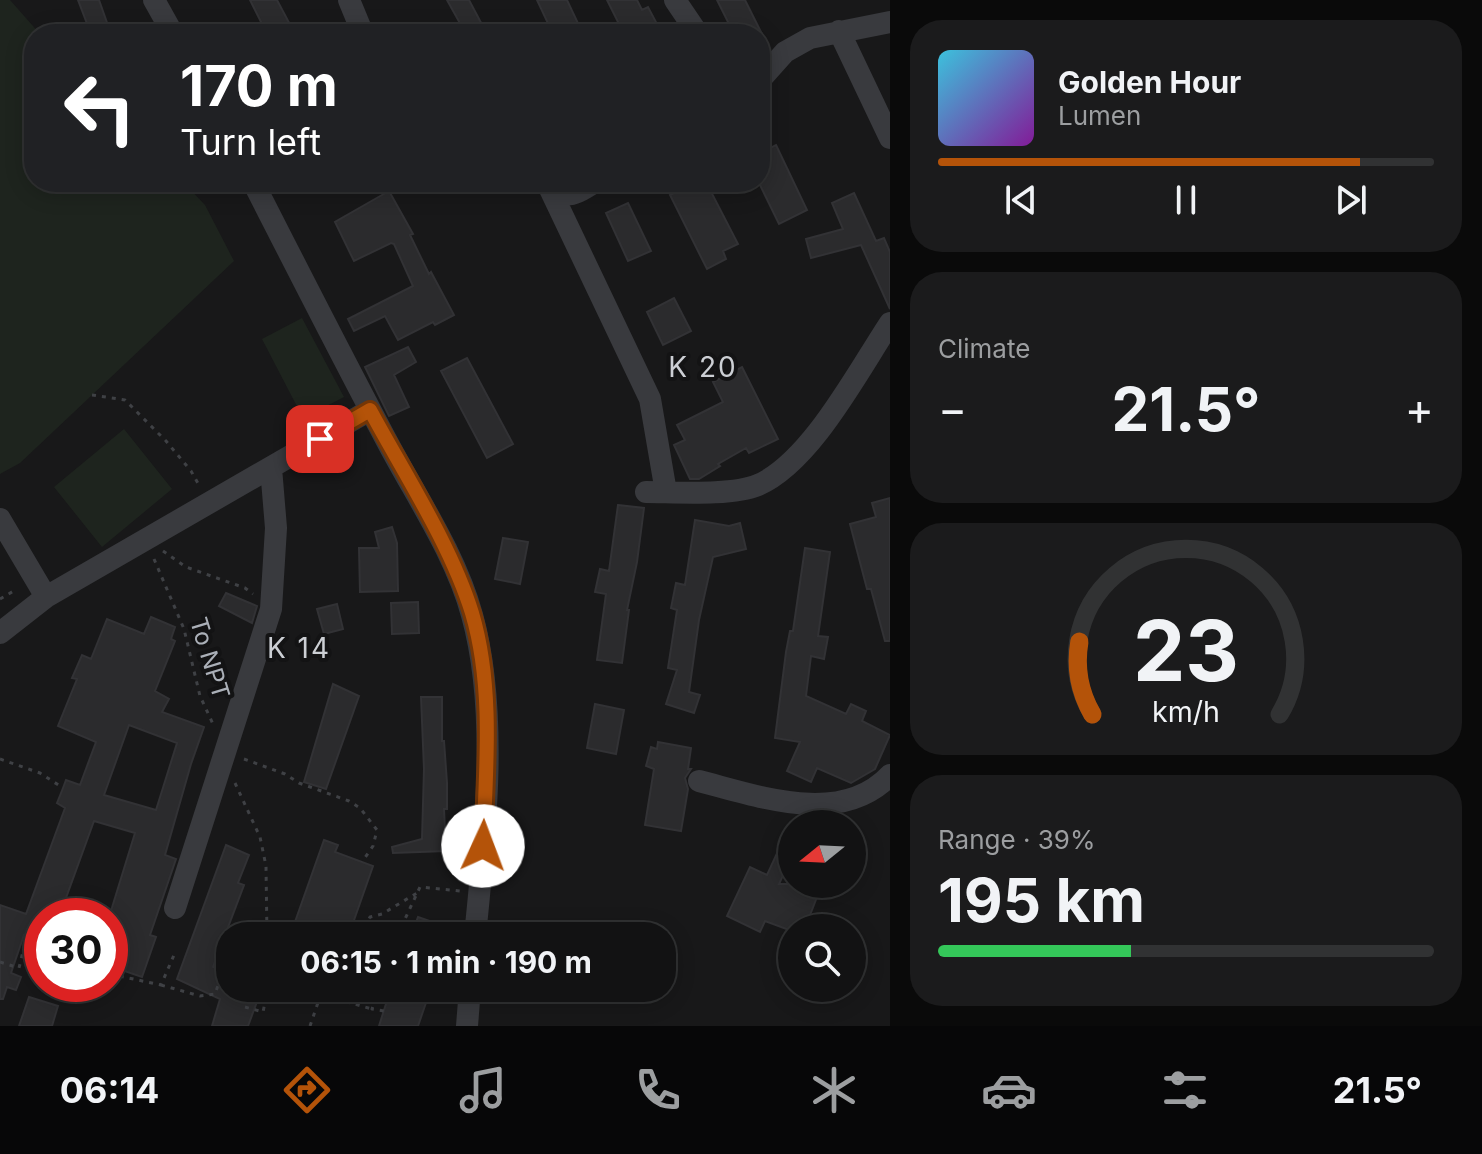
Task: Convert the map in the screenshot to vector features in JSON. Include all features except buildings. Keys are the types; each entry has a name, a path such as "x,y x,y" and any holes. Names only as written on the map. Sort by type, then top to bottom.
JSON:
{"street":[{"path":"154,0 167,24"},
{"path":"349,0 359,24"},
{"path":"675,0 691,24"},
{"path":"770,69 785,52 810,38 890,22"},
{"path":"839,31 890,138"},
{"path":"258,192 442,545 462,585 473,617 485,687 486,768 476,922"},
{"path":"550,192 650,399 656,492 727,492 757,485 787,465 814,438 890,323"},
{"path":"558,192 565,197 580,192"},
{"path":"0,633 46,597 370,410"},
{"path":"175,908 230,756 271,609 276,528 271,468"},
{"path":"0,519 46,597"},
{"path":"699,781 769,799 832,804 866,794 890,775"},
{"path":"467,1026 469,1002"}],"path":[{"path":"92,395 125,400 191,471 209,505"},
{"name":"To NPT","path":"146,540 184,629 200,696 230,756"},
{"path":"230,756 273,769 360,808 377,830 373,846 362,862"},
{"path":"0,759 40,773 63,788"},
{"path":"404,922 420,887 449,888 479,896"},
{"path":"367,922 370,917 382,914 417,893"},
{"path":"0,962 19,968 24,947"},
{"path":"161,985 174,955"},
{"path":"128,980 200,996 215,994 216,991"},
{"path":"245,1007 263,1012 265,1002"},
{"path":"310,1026 318,1002"},
{"path":"348,1002 384,1011"},
{"path":"372,1009 374,1002"}],"shaded area":[{"path":"0,0 10,0 31,24 24,24 24,192 193,192 205,205 234,261 20,463 0,474"},
{"path":"302,318 344,397 303,418 262,339"},
{"path":"124,429 172,489 102,547 54,487"}],"district":[{"name":"K 20","path":"703,367"},
{"name":"K 14","path":"299,648"}],"route":[{"path":"320,439 370,410 462,585 473,617 485,687 483,846"}]}
